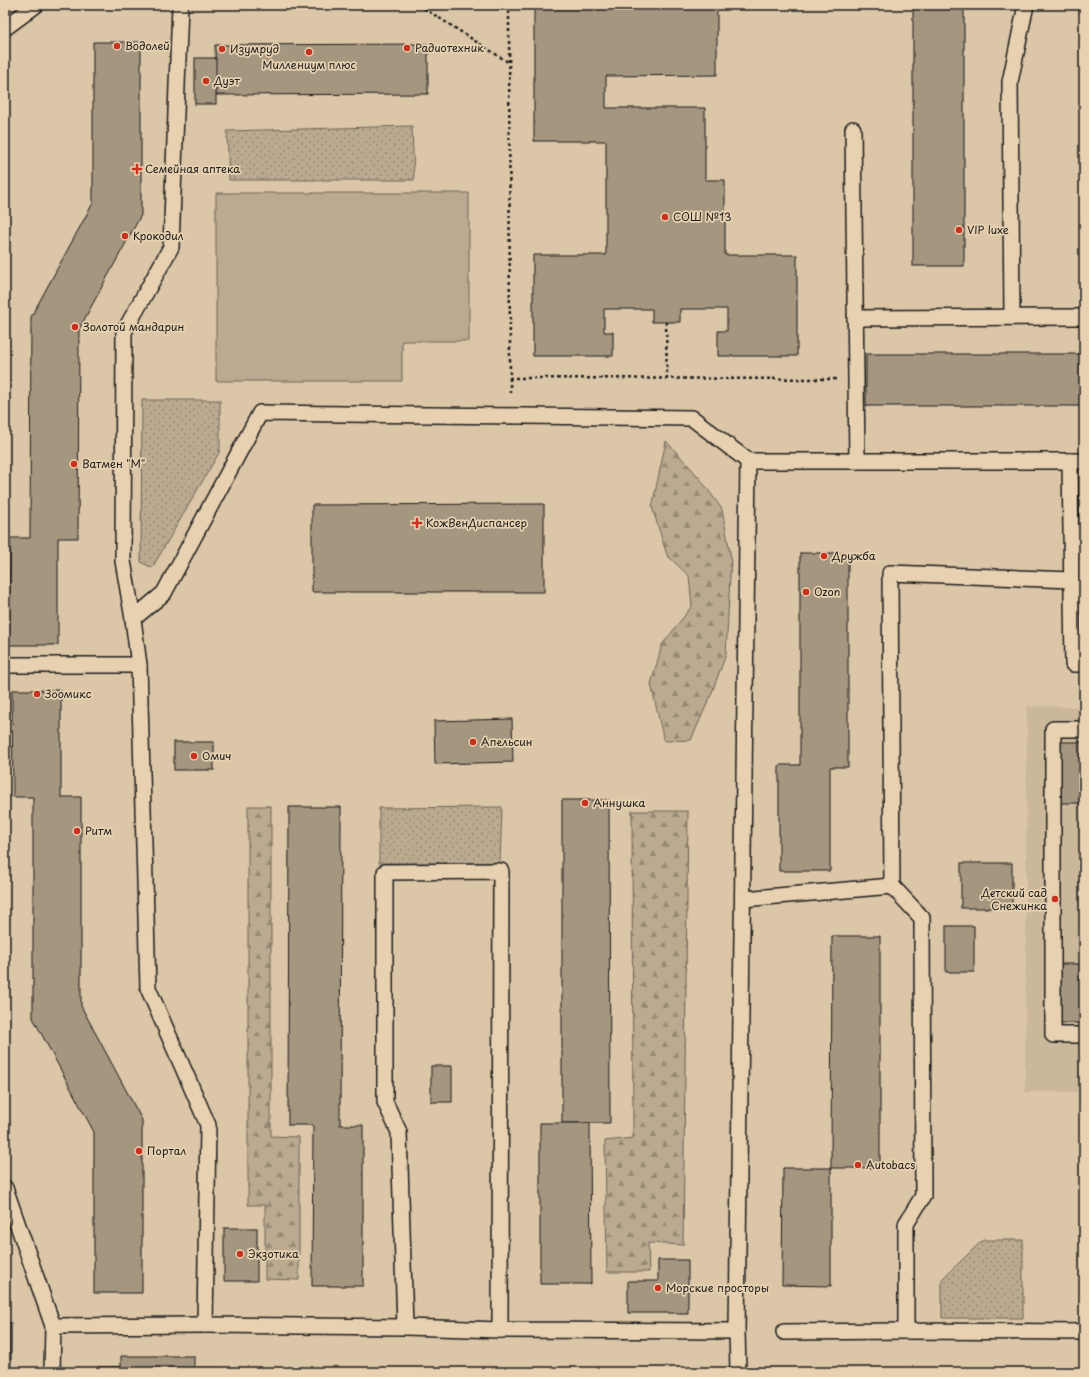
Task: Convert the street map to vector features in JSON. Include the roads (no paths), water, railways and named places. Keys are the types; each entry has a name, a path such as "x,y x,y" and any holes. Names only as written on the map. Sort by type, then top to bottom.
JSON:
{"lane":[{"path":"5,28 36,5"},
{"path":"180,5 171,247 124,332 123,561 139,665 148,988 208,1125 205,1324"},
{"path":"1012,317 1010,82 1026,5"},
{"path":"853,129 857,461"},
{"path":"855,318 1084,317"},
{"path":"133,619 164,593 260,413 692,418 748,461 1077,461 1072,580 1073,664 1084,664"},
{"path":"738,1372 737,1331 748,461"},
{"path":"906,1331 906,1224 923,1196 922,918 892,886 890,573 1072,580"},
{"path":"5,665 139,665"},
{"path":"1084,729 1053,729 1052,1035 1084,1035"},
{"path":"404,1327 399,1132 385,1102 385,872 501,871 500,1330"},
{"path":"743,899 892,886"},
{"path":"5,1188 53,1326 52,1372"},
{"path":"53,1326 205,1324 500,1330 737,1331"},
{"path":"784,1332 1084,1332"}],"place":[{"name":"Водолей","path":"117,46"},
{"name":"Радиотехник","path":"407,48"},
{"name":"Изумруд","path":"222,49"},
{"name":"Миллениум плюс","path":"309,52"},
{"name":"Дуэт","path":"206,81"},
{"name":"Семейная аптека","path":"137,169"},
{"name":"СОШ №13","path":"665,217"},
{"name":"VIP luxe","path":"959,230"},
{"name":"Крокодил","path":"125,236"},
{"name":"Золотой мандарин","path":"75,327"},
{"name":"Ватмен \"М\"","path":"74,464"},
{"name":"КожВенДиспансер","path":"417,523"},
{"name":"Дружба","path":"824,556"},
{"name":"Ozon","path":"806,592"},
{"name":"Зоомикс","path":"37,694"},
{"name":"Апельсин","path":"473,742"},
{"name":"Омич","path":"194,756"},
{"name":"Аннушка","path":"585,803"},
{"name":"Ритм","path":"77,831"},
{"name":"Детский сад Снежинка","path":"1055,899"},
{"name":"Портал","path":"139,1151"},
{"name":"Autobacs","path":"858,1165"},
{"name":"Экзотика","path":"240,1254"},
{"name":"Морские просторы","path":"658,1288"}]}
